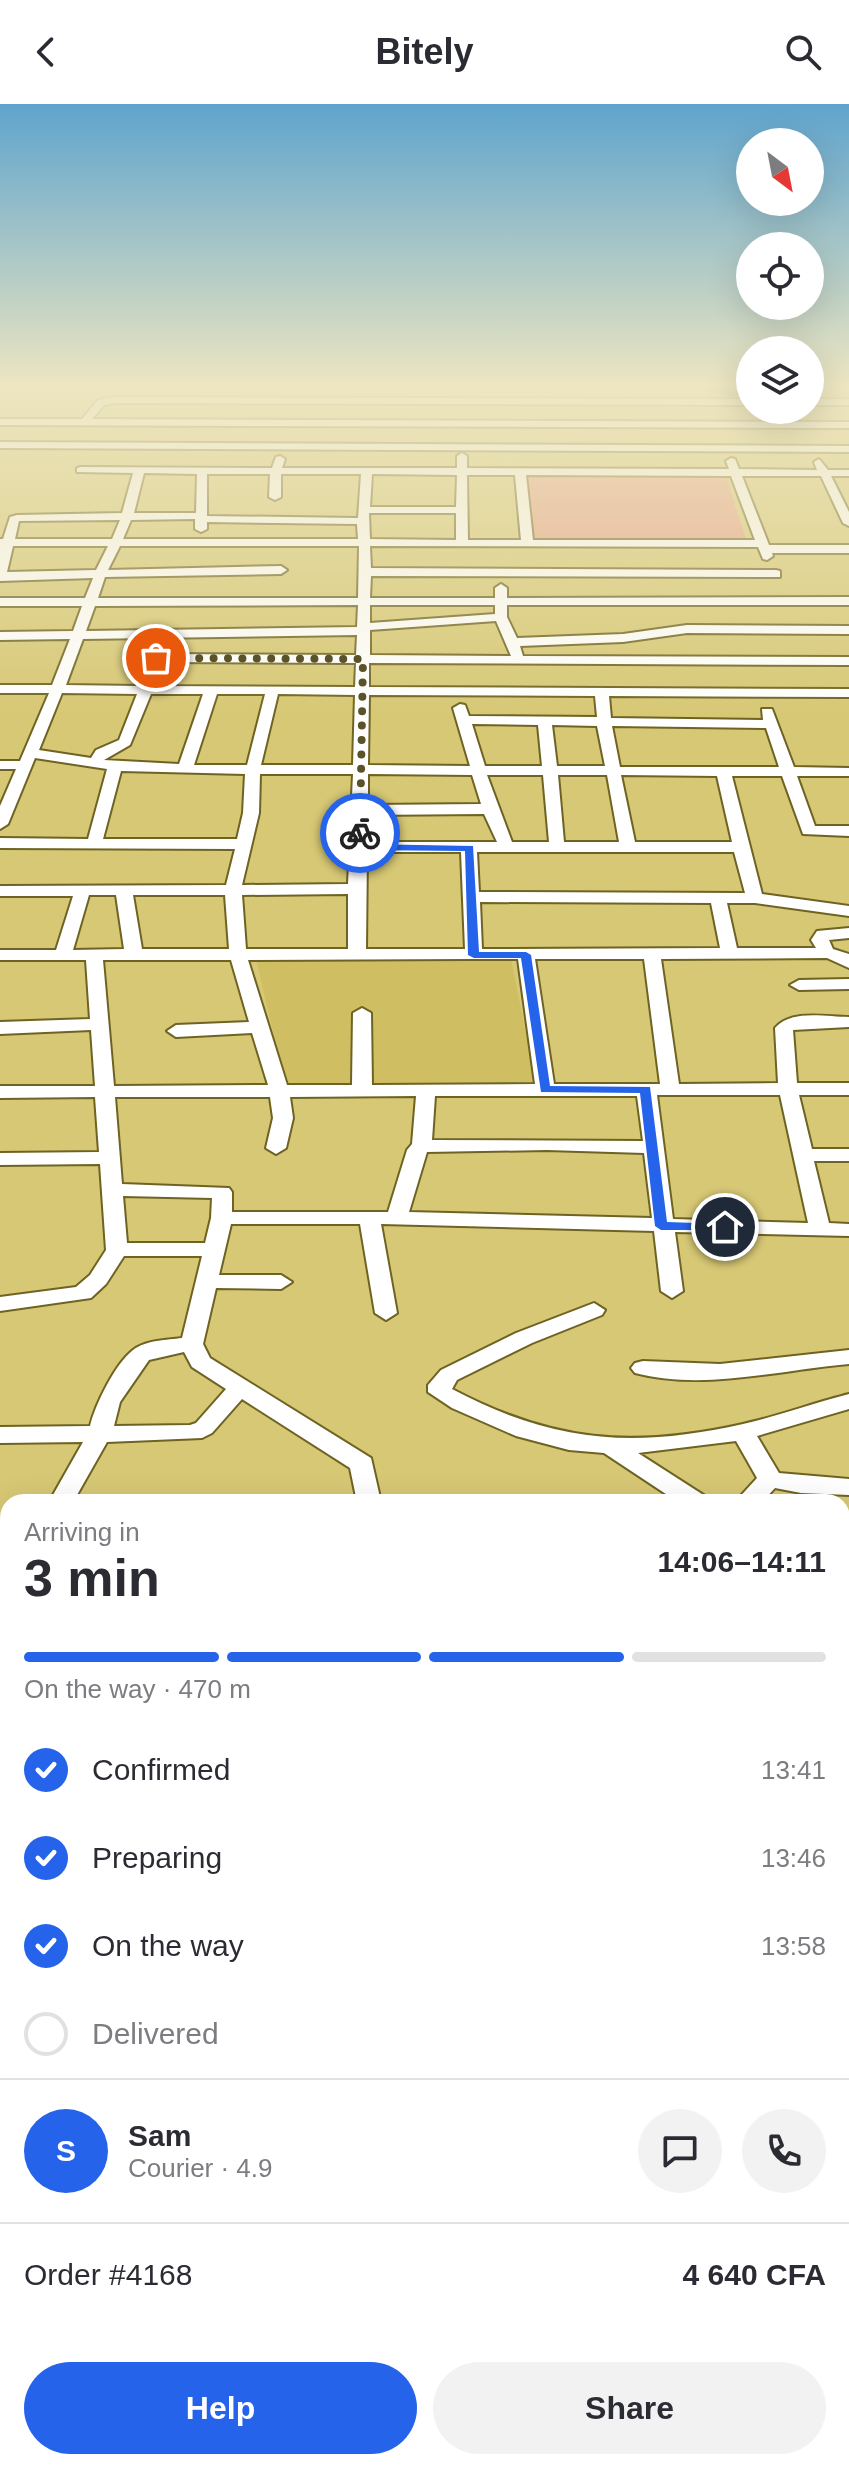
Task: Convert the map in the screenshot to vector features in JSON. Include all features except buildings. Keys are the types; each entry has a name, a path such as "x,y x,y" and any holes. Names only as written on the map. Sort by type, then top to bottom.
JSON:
{"street":[{"path":"0,824 134,496"},
{"path":"193,600 202,572 206,543 200,517 201,496"},
{"path":"357,954 365,496"},
{"path":"461,496 462,543"},
{"path":"522,496 527,543"},
{"path":"744,496 786,601"},
{"path":"836,496 848,519"},
{"path":"281,570 0,577 5,542 17,518 364,515 461,510"},
{"path":"5,542 527,543 849,549"},
{"path":"276,600 286,543"},
{"path":"508,544 499,600 501,617 519,659 521,692"},
{"path":"365,572 776,574"},
{"path":"613,573 614,600"},
{"path":"691,574 691,601"},
{"path":"0,602 193,600 207,616 363,629 501,617"},
{"path":"0,636 162,634 207,616 276,600 849,601"},
{"path":"513,642 633,637 671,634 687,629 849,630"},
{"path":"95,763 101,753 125,742 146,690 162,634"},
{"path":"156,658 849,661"},
{"path":"0,689 849,693"},
{"path":"185,769 211,692"},
{"path":"272,692 253,769 251,813 233,890 238,955 279,1091 283,1125 276,1148"},
{"path":"454,692 490,809 507,848"},
{"path":"602,692 604,724 628,847"},
{"path":"759,693 809,831 849,831"},
{"path":"464,720 770,724"},
{"path":"545,722 557,847"},
{"path":"0,765 27,759 185,769 849,772"},
{"path":"94,844 115,766"},
{"path":"724,772 738,823 738,847 755,898"},
{"path":"360,810 490,809"},
{"path":"0,843 244,844"},
{"path":"359,847 738,847"},
{"path":"469,848 474,955"},
{"path":"0,891 356,889"},
{"path":"63,955 82,892"},
{"path":"124,892 134,955"},
{"path":"472,897 755,898 849,911"},
{"path":"718,898 730,954"},
{"path":"827,953 820,940 823,935 849,933"},
{"path":"0,955 827,953 839,955 849,963"},
{"path":"652,954 670,1089"},
{"path":"0,1304 83,1293 98,1279 117,1250 94,955"},
{"path":"526,955 545,1090"},
{"path":"799,985 849,984"},
{"path":"362,1013 362,1091"},
{"path":"820,1230 788,1089 784,1028 787,1024 849,1022"},
{"path":"0,1028 99,1024"},
{"path":"176,1031 259,1027"},
{"path":"646,1089 661,1226 672,1291"},
{"path":"0,1092 849,1089"},
{"path":"422,1146 426,1090"},
{"path":"397,1218 417,1150 422,1146 547,1144 652,1147"},
{"path":"803,1155 849,1155"},
{"path":"0,1159 108,1158"},
{"path":"110,1190 222,1192 222,1218 192,1344 203,1365 362,1464 368,1494"},
{"path":"222,1218 397,1218 849,1230"},
{"path":"369,1218 386,1313"},
{"path":"117,1250 214,1249"},
{"path":"208,1281 281,1282"},
{"path":"594,1310 524,1338 449,1375 440,1385 440,1392 515,1428 562,1441 610,1446 743,1432 849,1401"},
{"path":"66,1494 100,1433 108,1401 141,1355 162,1347 192,1344"},
{"path":"643,1368 666,1373 701,1373 849,1357"},
{"path":"0,1435 100,1433 178,1436 194,1433 204,1428 239,1388"},
{"path":"743,1432 770,1479 801,1485 849,1487"},
{"path":"610,1446 684,1494"},
{"path":"755,1494 770,1479"}],"shaded area":[{"path":"528,496 732,496 747,543 531,541"},
{"path":"262,958 511,959 536,1083 366,1085 369,1011 356,1012 357,1084 285,1084 257,963"}],"way so far":[{"path":"156,658 363,659 360,833"}],"route":[{"path":"360,833 359,847 469,848 474,955 526,955 545,1090 646,1089 661,1226 725,1227"}]}
